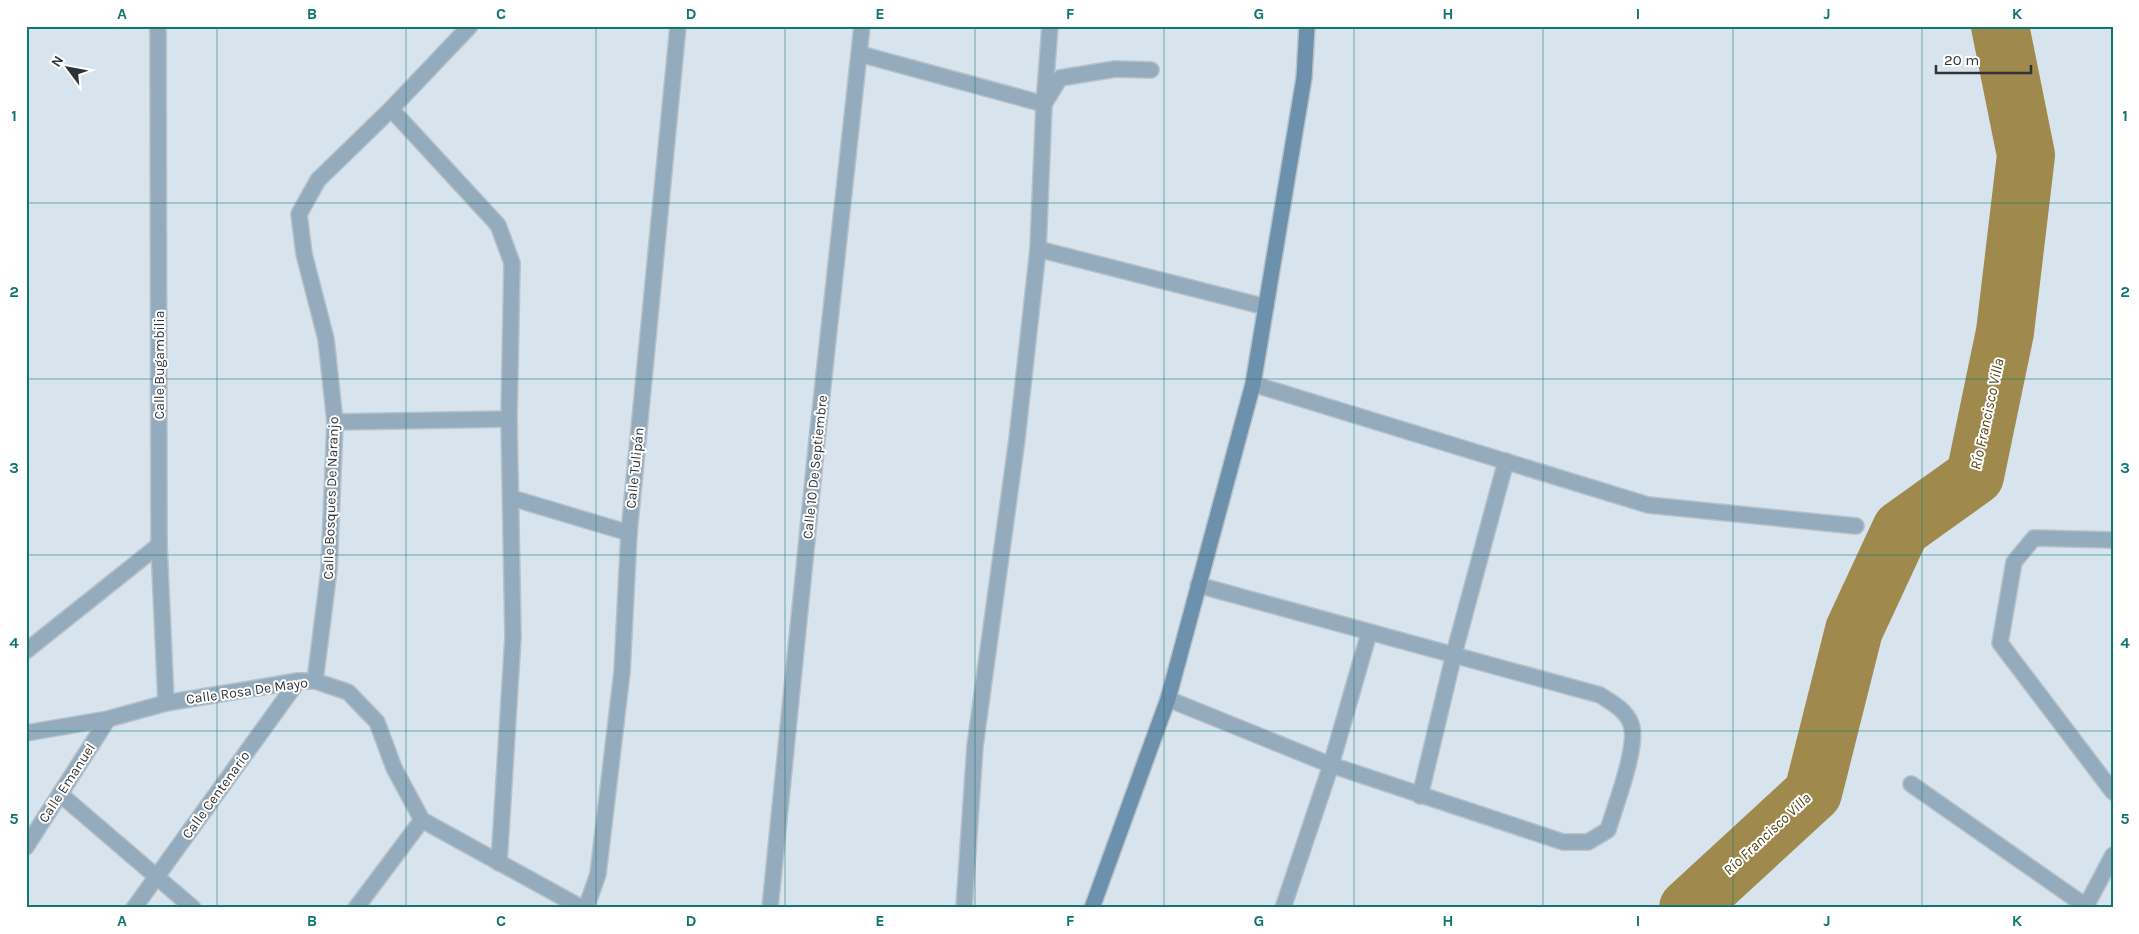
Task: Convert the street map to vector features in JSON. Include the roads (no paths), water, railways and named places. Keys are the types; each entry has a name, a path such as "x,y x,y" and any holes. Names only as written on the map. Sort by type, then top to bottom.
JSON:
{"main road":[{"path":"1092,908 1168,700 1253,384 1304,78 1307,26"}],"street":[{"name":"Calle Bugambilia","path":"158,26 159,545 166,703"},
{"name":"Calle Bosques De Naranjo","path":"315,681 329,570 336,422 326,339 304,254 299,214 318,180 391,109 470,26"},
{"name":"Calle Tulipán","path":"586,908 598,874 622,672 628,533 678,26"},
{"name":"Calle 10 De Septiembre","path":"770,908 817,440 862,26"},
{"path":"964,908 975,746 1017,439 1038,249 1044,104 1050,26"},
{"path":"860,54 1044,104"},
{"path":"1044,104 1060,78 1115,68 1151,70"},
{"path":"391,109 498,225 512,263 509,418 512,498 512,637 499,862"},
{"path":"1038,249 1266,307"},
{"path":"1253,384 1648,505 1856,526"},
{"path":"336,422 509,418"},
{"path":"1420,796 1454,654 1506,461"},
{"path":"512,498 628,533"},
{"path":"2113,540 2034,538 2014,562 2000,643 2113,792"},
{"path":"26,651 159,545"},
{"path":"1168,700 1331,765 1420,796 1564,842 1588,842 1608,830 1633,748 1632,724 1622,710 1600,695 1198,585"},
{"path":"1283,908 1331,765 1369,633"},
{"name":"Calle Rosa De Mayo","path":"26,734 108,719 166,703 298,681 315,681 348,692 377,722 394,768 422,820"},
{"name":"Calle Centenario","path":"134,908 298,681"},
{"name":"Calle Emanuel","path":"26,847 108,719"},
{"path":"1911,784 2084,906 2113,855"},
{"path":"60,794 194,908"},
{"path":"356,908 422,820 582,908"}],"waterway":[{"name":"Río Francisco Villa","path":"1688,908 1813,793 1854,630 1901,529 1975,476 2005,332 2026,155 2000,26"}]}
